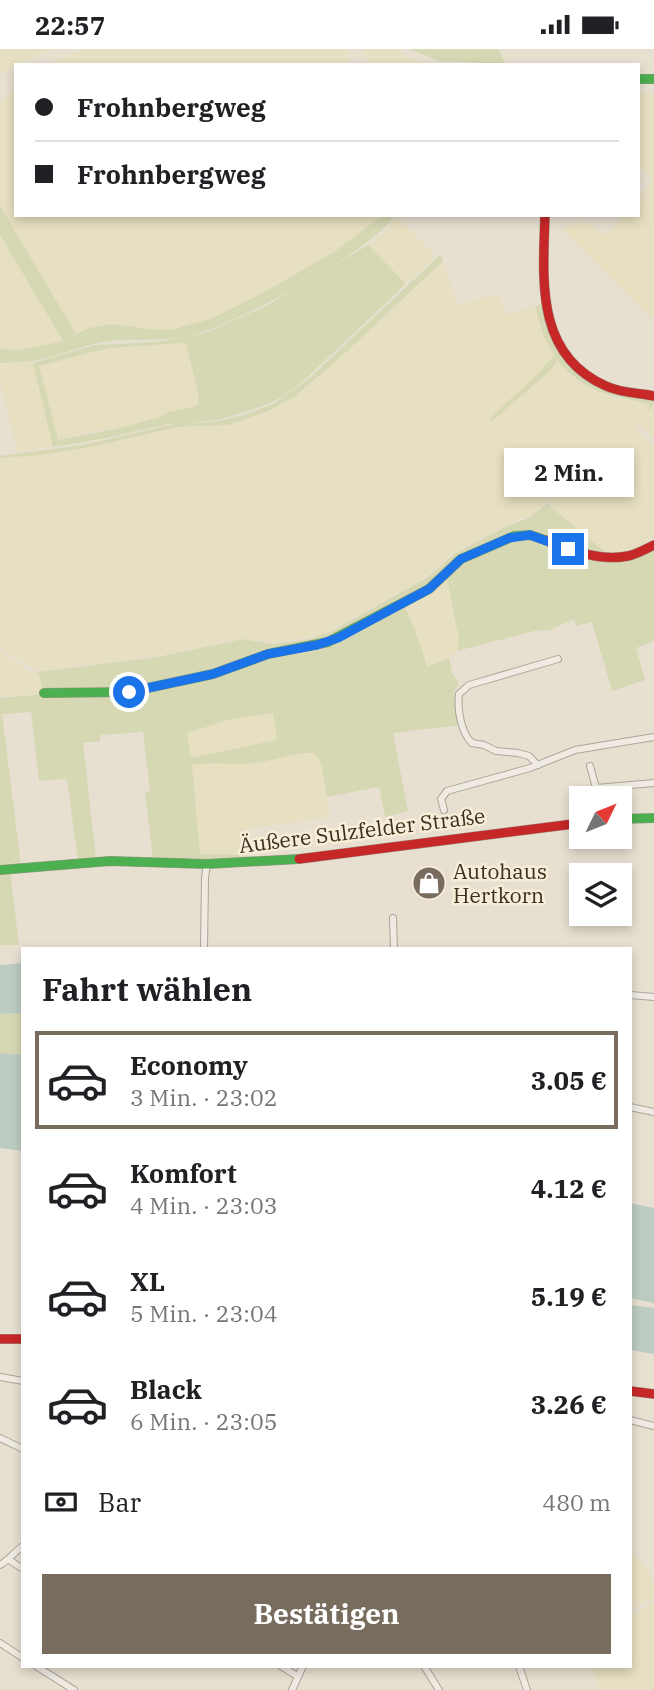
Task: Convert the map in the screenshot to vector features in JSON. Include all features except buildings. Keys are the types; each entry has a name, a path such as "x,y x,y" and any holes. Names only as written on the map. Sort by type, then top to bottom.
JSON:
{"street":[{"path":"545,217 545,303 550,327 559,346 576,367 594,380 624,391 654,396"},
{"path":"44,693 129,692 213,674 268,654 328,642 429,589 461,559 514,536 530,535 568,549 606,558 630,555 654,545"},
{"path":"538,765 529,756 496,751 467,739 458,702 459,694 469,685 558,659"},
{"path":"444,810 442,799 447,791 538,765 575,750 654,737"},
{"path":"590,766 596,788 654,783"},
{"path":"632,819 654,818"},
{"name":"Äußere Sulzfelder Straße","path":"0,870 110,860 207,864 337,855 569,825"},
{"path":"204,947 207,864"},
{"path":"393,918 394,947"},
{"path":"632,995 654,997"},
{"path":"632,1107 654,1112"},
{"path":"0,1339 21,1339"},
{"path":"0,1377 21,1381"},
{"path":"632,1391 654,1394"},
{"path":"632,1420 654,1426"},
{"path":"0,1438 21,1448"},
{"path":"0,1565 21,1547"},
{"path":"9,1560 21,1568"},
{"path":"0,1643 21,1657"},
{"path":"39,1668 74,1690"},
{"path":"284,1668 297,1677"},
{"path":"292,1690 302,1668"},
{"path":"425,1668 439,1690"},
{"path":"520,1668 527,1690"}],"shaded area":[{"path":"0,49 53,49 21,63 14,63 14,66 0,74"},
{"path":"84,49 346,49 351,63 52,63"},
{"path":"362,49 398,49 406,57 424,63 369,63"},
{"path":"14,89 14,217 380,217 334,252 213,318 171,330 112,324 89,328 76,334 0,206 0,104"},
{"path":"640,93 654,93 654,321 561,228 584,221 606,235 621,217 640,217 640,196 653,180 640,167"},
{"path":"397,217 436,256 406,284 368,245"},
{"path":"0,235 61,337 59,342 19,350 0,349"},
{"path":"443,261 458,305 499,293 506,314 535,306 544,337 554,354 491,421 549,372 557,360 575,379 592,390 615,398 650,404 648,410 654,405 654,438 639,426 636,430 654,445 654,537 633,551 609,555 546,503 531,515 454,553 421,580 321,635 273,643 243,638 158,656 38,671 0,649 0,458 41,455 96,446 177,427 213,427 243,420 300,393"},
{"path":"185,343 188,345 187,352 199,397 198,404 169,412 159,418 58,440 39,366 108,348"},
{"path":"33,363 53,447 17,452 0,383 0,364"},
{"path":"446,573 459,641 457,651 449,658 427,667 403,603"},
{"path":"0,651 30,671 38,672 45,693 0,697"},
{"path":"273,713 277,741 191,759 186,733 231,719"},
{"path":"299,752 314,753 321,763 330,817 243,830 247,861 243,861 240,855 200,855 192,765 209,762 256,763"},
{"path":"21,963 21,1013 0,1014 0,965"},
{"path":"0,1053 21,1055 21,1151 0,1148"},
{"path":"632,1203 654,1208 654,1303 632,1298"},
{"path":"632,1305 654,1308 654,1354 632,1350"},
{"path":"632,1550 646,1567 654,1585 654,1597 632,1610"},
{"path":"654,1602 654,1690 601,1690 592,1668 632,1668 632,1614"}],"green space":[{"path":"410,49 498,49 505,63 483,63 438,61"},
{"path":"0,206 76,334 89,328 112,324 171,330 213,318 261,294 334,252 380,217 393,217 359,248 332,267 268,303 210,329 178,338 118,340 86,346 40,360 0,363 0,349 19,350 59,342 62,339 0,235"},
{"path":"368,245 406,284 302,382 282,397 263,406 218,420 168,424 53,447 33,363 95,345 158,342 205,333 266,306","holes":["186,343 199,397 198,404 194,407 169,412 158,418 58,440 39,366 108,348"]},
{"path":"441,254 443,261 331,366 294,397 268,411 228,425 177,427 96,446 41,455 0,458 83,445 178,423 214,422 248,414 275,403 312,376"},
{"path":"544,304 548,327 583,375 654,398 654,405 648,411 649,404 589,387 557,360 549,372 491,422 490,418 539,373 554,355 544,337 535,306"},
{"path":"547,504 609,555 634,550 637,552 631,556 654,545 654,641 636,648 645,680 612,691 592,622 576,626 574,619 550,630 534,631 457,651 459,640 446,573 461,559 489,546 459,559 429,588 403,601 427,667 449,658 452,673 459,683 454,692 461,725 393,733 408,811 385,817 379,787 327,797 321,763 314,753 253,763 192,765 200,854 241,855 243,861 153,860 145,792 150,791 143,732 100,735 100,741 83,743 96,859 78,861 67,779 39,781 31,712 2,714 21,866 0,869 0,698 44,694 38,672 157,657 243,639 273,644 309,639 332,631 428,577 442,565 447,565 443,564 454,554 528,518","holes":["273,713 277,740 191,758 187,733 231,719"]},
{"path":"10,871 19,945 0,945 0,872"},
{"path":"21,1013 21,1055 0,1053 0,1014"}],"traffic: fast":[{"path":"640,79 654,79"},
{"path":"44,693 129,692 213,674 268,654 328,642 429,589 461,559 514,536 530,535 545,540"},
{"path":"632,819 654,818"},
{"path":"0,870 110,861 207,864 299,859"}],"traffic: jam":[{"path":"545,217 544,265 548,313 555,335 566,355 583,372 606,386 654,396"},
{"path":"545,540 586,554 607,557 631,555 654,545"},
{"path":"299,859 569,825"},
{"path":"0,1339 21,1339"},
{"path":"632,1391 654,1394"}],"place":[{"name":"Autohaus Hertkorn","path":"429,883"}],"route":[{"path":"129,692 213,674 268,654 304,648 338,638 429,589 457,561 509,538 530,535 568,549"}]}
